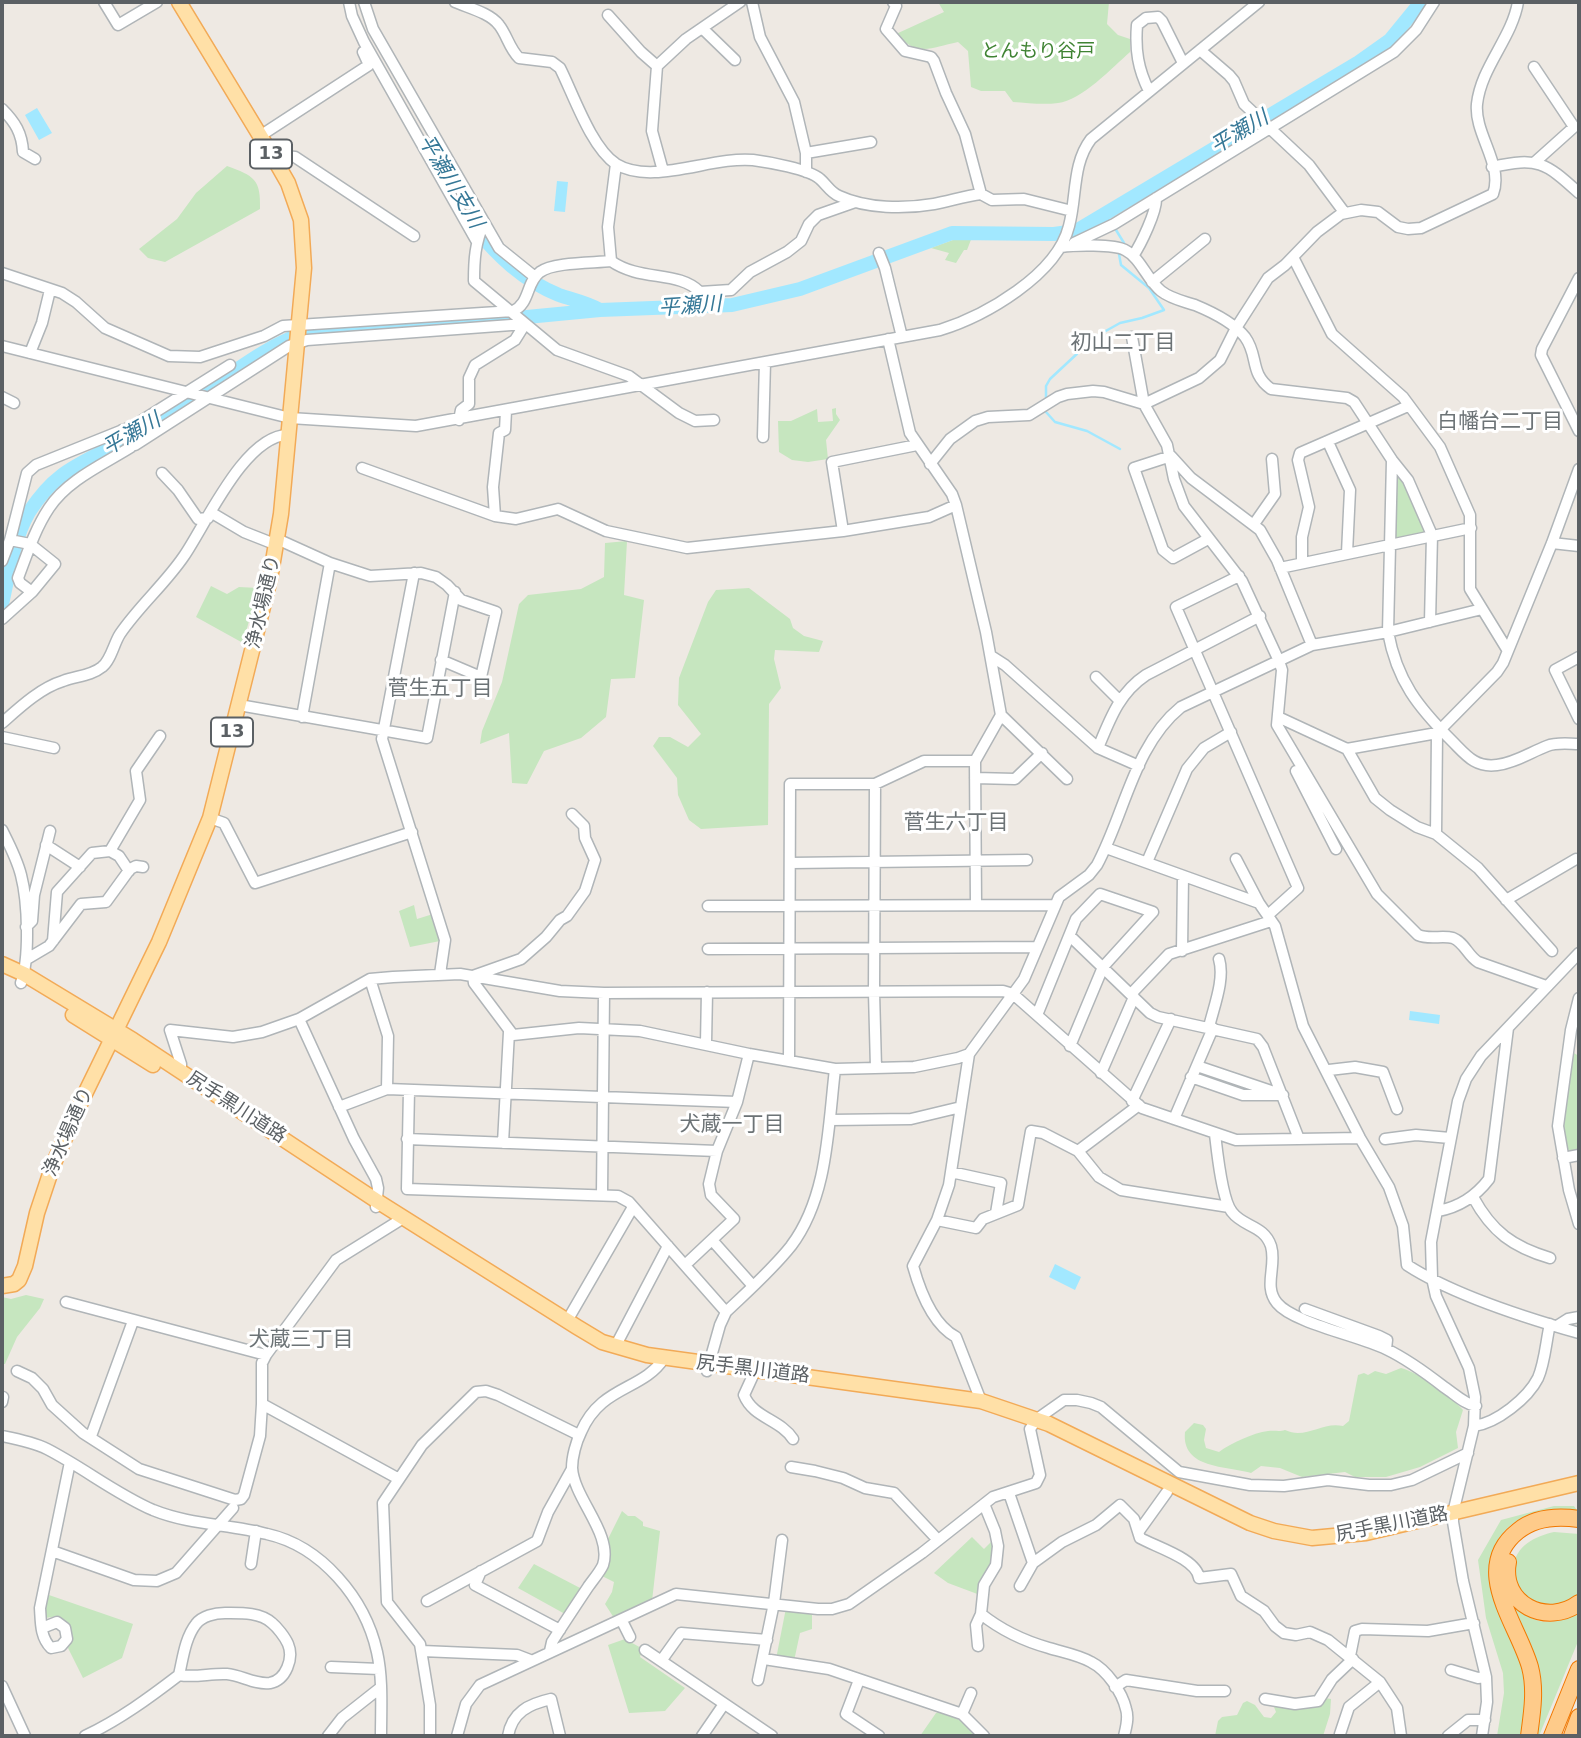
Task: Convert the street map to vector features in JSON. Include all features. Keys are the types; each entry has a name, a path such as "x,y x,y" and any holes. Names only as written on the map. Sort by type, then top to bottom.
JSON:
{"highway":[{"path":"1529,1736 1533,1699 1531,1669 1504,1609 1498,1586 1499,1558 1504,1545 1525,1526 1554,1517 1579,1520"},
{"path":"1579,1529 1560,1527 1541,1530 1528,1536 1511,1554 1507,1566 1507,1579 1513,1593 1521,1604 1530,1609 1553,1613 1565,1611 1579,1603"},
{"path":"1552,1736 1579,1669"},
{"path":"1572,1736 1579,1717"}],"main road":[{"name":"浄水場通り","path":"2,1288 14,1284 23,1274 43,1195 71,1123 159,942 210,818 239,705 245,664 277,542 300,324 304,259 301,220 288,183 179,2"},
{"name":"尻手黒川道路","path":"2,964 24,972 114,1035 377,1204 567,1321 602,1342 662,1362"},
{"name":"尻手黒川道路","path":"2,974 24,972"},
{"name":"尻手黒川道路","path":"114,1035 181,1073 377,1204"},
{"name":"尻手黒川道路","path":"403,1219 582,1338 616,1354 707,1368 981,1401 1173,1483 1250,1523 1274,1531 1312,1538 1366,1533 1579,1492"},
{"name":"尻手黒川道路","path":"754,1374 982,1408 1034,1422"},
{"name":"尻手黒川道路","path":"1453,1518 1579,1483"}],"street":[{"path":"104,2 118,25 158,2"},
{"path":"349,2 352,16 364,42 476,240"},
{"path":"364,2 373,29 484,223 499,247 535,277"},
{"path":"455,2 493,19 501,26 511,50 519,58 552,62 560,68 596,143 616,164 640,173 752,160 806,172 819,178 828,189 839,196 855,202 888,206 934,204 981,194 992,200 1024,199 1072,211"},
{"path":"663,172 652,131 657,66 686,38 740,2"},
{"path":"752,2 760,37 794,102 806,153 806,172"},
{"path":"893,2 896,6 886,29 905,51 931,57 934,61 965,134 981,194"},
{"path":"2,346 290,418 416,426 940,330 986,311 1021,287 1049,261 1064,244 1072,211 1077,169 1085,147 1098,132 1259,2"},
{"path":"930,464 950,439 975,421 988,417 1029,415 1058,397 1093,391 1144,404 1199,378 1220,360 1236,328 1268,278 1317,232 1343,212 1378,212 1398,227 1421,228 1493,194 1496,179 1476,108 1484,80 1507,34 1518,2"},
{"path":"1064,244 1085,239 1156,198 1269,126 1394,52 1416,30 1432,4"},
{"path":"608,15 657,66"},
{"path":"1149,91 1135,49 1137,25 1146,18 1158,17 1182,63"},
{"path":"702,28 717,49 735,60"},
{"path":"261,136 369,65 360,45 364,42"},
{"path":"1199,50 1229,75 1244,104 1315,172 1343,212"},
{"path":"1534,67 1574,127 1535,162"},
{"path":"2,109 18,129 23,152 36,159"},
{"path":"806,153 871,142"},
{"path":"276,162 285,156 295,157 414,236"},
{"path":"1492,167 1521,161 1535,162 1579,193"},
{"path":"611,261 608,227 616,164"},
{"path":"1132,256 1144,240 1146,226 1157,205 1156,198"},
{"path":"2,273 76,302 105,328 169,356 200,357 264,336 282,326 514,312 521,308 535,277 541,271 555,266 611,261 633,272 691,283 700,292 731,290 750,272 801,241 809,224 818,215 855,202"},
{"path":"484,223 476,240 474,281 482,289 557,349 628,376 679,413 695,421 715,420"},
{"path":"1152,282 1205,239"},
{"path":"1064,244 1124,249 1163,293 1208,310 1236,328 1247,339 1261,382 1271,389 1347,397 1354,402 1408,480 1432,535 1430,622"},
{"path":"1293,257 1332,334 1394,388 1440,447 1470,515 1470,589 1508,651"},
{"path":"881,258 902,337"},
{"path":"1579,278 1541,355 1579,431"},
{"path":"30,353 50,290"},
{"path":"397,318 397,333"},
{"path":"32,592 20,583 18,578 27,473 36,465 127,438 206,397 289,346 309,339 525,324"},
{"path":"458,420 461,410 469,404 471,370 515,340 525,324"},
{"path":"1132,337 1144,404 1171,456 1191,478 1260,530 1280,568 1312,645"},
{"path":"888,339 911,433 952,494 956,505 1002,715 1067,779"},
{"path":"763,437 765,362"},
{"path":"127,438 229,365"},
{"path":"2,397 15,403"},
{"path":"1302,563 1303,537 1309,507 1298,460 1300,453 1408,406"},
{"path":"495,516 493,487 499,433 505,430 506,411"},
{"path":"2,723 20,707 61,681 82,677 102,667 122,632 176,567 235,471 271,440 288,435"},
{"path":"2,561 70,485 131,447 127,438"},
{"path":"1328,442 1350,490 1347,553"},
{"path":"843,531 832,462 917,444"},
{"path":"1171,456 1174,479 1184,506 1238,576 1260,616 1279,660 1282,670 1277,725 1377,894 1418,935 1452,938 1461,943 1471,958 1478,962 1546,986"},
{"path":"1171,456 1135,468 1134,471 1163,550 1172,558 1208,539"},
{"path":"1254,524 1275,494 1272,459"},
{"path":"1392,460 1388,632 1394,659 1413,699 1462,754 1483,765 1512,762 1548,745 1579,744"},
{"path":"362,468 495,516 516,519 548,509 558,509 606,531 687,548 843,531 929,517 956,505"},
{"path":"1278,717 1348,749 1439,731 1497,672 1552,543 1579,469"},
{"path":"162,472 198,519 210,515 244,533 277,542 370,576 414,573 436,577 461,600 496,612 481,677 442,660"},
{"path":"1280,568 1471,528"},
{"path":"2,619 32,592 55,564 20,541"},
{"path":"1552,543 1579,546"},
{"path":"302,718 330,562"},
{"path":"414,573 383,739 445,940 440,974"},
{"path":"1101,1073 1133,996 1169,954 1270,918 1298,888 1176,607 1238,576"},
{"path":"239,705 427,738 455,592"},
{"path":"981,1401 956,1336 947,1332 933,1317 913,1266 944,1202 969,1054 1024,979 1054,905 1066,890 1089,875 1106,848 1150,740 1164,720 1181,707 1312,645 1388,632 1482,610"},
{"path":"1098,748 1119,700 1131,685 1260,616"},
{"path":"991,656 1005,665 1098,748 1139,766"},
{"path":"1579,657 1555,670 1579,719"},
{"path":"1096,677 1119,700"},
{"path":"976,905 975,761 1002,715"},
{"path":"1436,834 1439,731"},
{"path":"1147,862 1187,769 1204,748 1231,732"},
{"path":"110,851 140,800 136,771 160,736"},
{"path":"2,737 54,748"},
{"path":"1348,749 1375,798 1417,827 1436,834 1478,868 1552,951"},
{"path":"1292,752 1291,762 1336,849"},
{"path":"975,778 1015,779 1042,753"},
{"path":"789,1061 790,784 875,784 924,761 975,761"},
{"path":"875,784 876,1068"},
{"path":"473,976 521,959 567,916 585,891 595,860 585,838 583,826 572,814"},
{"path":"210,818 224,823 255,883 412,832"},
{"path":"2,830 22,877 26,927 24,972"},
{"path":"26,927 32,921 34,895 50,831"},
{"path":"46,845 80,867"},
{"path":"1106,848 1259,903"},
{"path":"52,942 57,892 92,853 110,851 119,856 129,871"},
{"path":"1236,859 1259,903 1275,926 1303,1027 1360,1138 1389,1187 1404,1231 1408,1265 1517,1314 1579,1332"},
{"path":"1506,900 1576,859"},
{"path":"791,863 1027,860"},
{"path":"24,972 52,942 81,904 106,902 129,871 136,866 143,867"},
{"path":"1182,951 1183,876"},
{"path":"1037,1015 1076,919 1100,894 1153,912 1103,967 1070,1045"},
{"path":"708,906 1054,905"},
{"path":"1070,937 1150,1013 1257,1039 1263,1047 1299,1139"},
{"path":"708,949 1037,947"},
{"path":"1482,1736 1487,1702 1486,1676 1463,1581 1453,1518 1476,1406 1469,1368 1438,1302 1432,1278 1432,1242 1450,1138 1466,1079 1481,1056 1579,953"},
{"path":"1174,1119 1211,1028 1220,984 1222,965 1219,959"},
{"path":"181,1073 181,1064 170,1030 233,1037 262,1032 299,1018 370,979 440,974 473,976 559,992 604,993 1003,991 1013,994 1135,1103 1236,1140 1360,1138"},
{"path":"473,976 474,983 513,1035 579,1028 640,1031 835,1069 929,1065 969,1054"},
{"path":"370,979 388,1036 387,1089"},
{"path":"706,1043 707,992"},
{"path":"602,1194 604,993"},
{"path":"1579,998 1571,1030 1558,1126 1569,1190 1579,1224"},
{"path":"299,1018 339,1107 376,1179 377,1204"},
{"path":"1078,1151 1135,1103 1171,1019"},
{"path":"1438,1211 1473,1197 1489,1179 1507,1028"},
{"path":"503,1143 509,1032"},
{"path":"685,1265 734,1219 709,1191 717,1151 737,1102 749,1054"},
{"path":"1197,1066 1283,1095"},
{"path":"1329,1070 1355,1067 1384,1072 1396,1109"},
{"path":"707,1368 726,1312 789,1248 808,1218 817,1197 835,1069"},
{"path":"1191,1077 1243,1095 1283,1095"},
{"path":"339,1107 387,1089 737,1102"},
{"path":"408,1090 407,1189 618,1196 633,1206 726,1312"},
{"path":"830,1119 911,1119 961,1107"},
{"path":"937,1220 976,1228 983,1219 996,1213 1016,1213 1031,1131 1043,1133 1078,1151 1099,1177 1121,1190 1228,1207"},
{"path":"1215,1134 1228,1207 1237,1218 1257,1228 1269,1241 1273,1258 1271,1292 1280,1307 1302,1318 1386,1349 1428,1375 1467,1405 1476,1406"},
{"path":"1385,1139 1416,1135 1450,1138"},
{"path":"407,1139 717,1151"},
{"path":"1563,1158 1579,1155"},
{"path":"951,1172 1001,1183 996,1213"},
{"path":"1473,1197 1484,1217 1500,1233 1517,1245 1550,1258"},
{"path":"567,1321 633,1206"},
{"path":"17,1371 32,1378 43,1389 52,1405 83,1433 126,1462 139,1469 235,1500 241,1499 260,1436 262,1363 266,1355 336,1260 403,1219"},
{"path":"712,1240 753,1286"},
{"path":"615,1347 668,1246"},
{"path":"66,1302 266,1355"},
{"path":"1305,1308 1387,1340 1386,1349"},
{"path":"1474,1426 1495,1420 1534,1383 1554,1325 1579,1317"},
{"path":"90,1436 133,1321"},
{"path":"427,1601 537,1541 548,1512 572,1469 579,1435 587,1419 599,1404 662,1362"},
{"path":"754,1374 744,1395 748,1405 782,1428 793,1439"},
{"path":"430,1736 430,1706 422,1651 417,1637 387,1602 383,1503 429,1437 476,1392 486,1391 498,1395 579,1435"},
{"path":"2,1402 3,1397"},
{"path":"457,1736 466,1704 480,1685 676,1594 818,1609 841,1607 891,1575 993,1497 1037,1483 1040,1475 1030,1429 1034,1422 1063,1400 1091,1403 1101,1408 1173,1483 1284,1486 1328,1480 1391,1485 1412,1480 1468,1453"},
{"path":"262,1404 399,1479"},
{"path":"2,1436 46,1448 128,1498 155,1511 217,1527 256,1531 282,1538 300,1546 331,1568 364,1617 374,1638 379,1669 382,1736"},
{"path":"42,1628 40,1608 70,1462"},
{"path":"791,1467 843,1478 865,1488 894,1493 938,1540"},
{"path":"550,1651 559,1630 603,1565 603,1543 572,1469"},
{"path":"1139,1531 1173,1483"},
{"path":"1009,1493 1033,1563"},
{"path":"978,1646 976,1625 981,1614 984,1585 996,1564 998,1546 984,1504"},
{"path":"1020,1586 1033,1563 1062,1542 1096,1525 1120,1505 1134,1519 1140,1538 1192,1563 1199,1573 1199,1578 1231,1574 1241,1595 1264,1611 1284,1633 1296,1635 1310,1632 1328,1640 1351,1658 1380,1682 1397,1708 1401,1736"},
{"path":"52,1551 134,1580 158,1581 176,1573 233,1508"},
{"path":"251,1564 256,1531"},
{"path":"758,1680 774,1604 782,1540"},
{"path":"481,1571 475,1585 559,1630"},
{"path":"85,1736 150,1698 179,1675 188,1637 198,1621 213,1614 257,1615 271,1622 288,1644 290,1652 287,1670 280,1678 270,1683 232,1675 179,1675"},
{"path":"981,1614 1021,1638 1090,1661 1101,1669 1115,1687 1126,1709 1124,1736"},
{"path":"622,1621 630,1637"},
{"path":"1265,1699 1295,1704 1318,1701 1332,1679 1351,1658 1355,1631 1428,1632 1474,1623"},
{"path":"661,1661 681,1633 767,1640"},
{"path":"645,1650 772,1736"},
{"path":"422,1651 517,1656 530,1660"},
{"path":"764,1660 829,1669 962,1714 984,1736"},
{"path":"331,1667 379,1669"},
{"path":"1451,1670 1478,1678 1486,1676"},
{"path":"859,1680 846,1714 879,1736"},
{"path":"1115,1687 1126,1680 1197,1691 1225,1692"},
{"path":"1340,1734 1349,1707 1380,1682"},
{"path":"2,1686 24,1736"},
{"path":"328,1736 342,1718 380,1688"},
{"path":"962,1714 971,1693"},
{"path":"508,1736 512,1722 526,1707 551,1699 560,1736"},
{"path":"702,1736 724,1704"},
{"path":"1448,1736 1468,1720 1485,1720"}],"green space":[{"name":"とんもり谷戸","path":"938,2 1109,2 1107,24 1118,35 1130,39 1130,52 1096,82 1067,101 1047,104 1013,102 1005,91 981,91 971,87 968,51 958,42 925,49 911,46 896,34 944,12"},
{"path":"227,166 254,180 259,191 260,209 165,262 148,258 139,249 177,219 196,193"},
{"path":"961,237 972,237 967,250 964,250 956,263 945,260 949,253 931,248"},
{"path":"836,408 840,420 826,440 828,459 808,462 792,460 779,452 778,421 791,421 817,409 818,422 833,421 832,409"},
{"path":"1397,471 1408,486 1426,531 1424,534 1395,540 1394,472"},
{"path":"627,541 624,595 644,600 635,678 611,679 606,717 581,738 544,751 527,784 512,783 509,733 480,744 482,731 502,682 519,604 528,595 581,589 604,577 605,543"},
{"path":"211,586 227,594 239,587 258,588 243,643 196,617"},
{"path":"749,588 790,619 793,628 804,636 823,641 819,652 775,650 774,659 781,688 769,704 768,825 701,829 689,820 678,795 677,778 653,746 659,737 670,737 688,747 701,734 678,705 679,678 708,602 716,590"},
{"path":"414,905 417,919 433,914 440,941 410,947 399,911"},
{"path":"1572,1052 1579,1056 1579,1151 1572,1152 1566,1148 1563,1122"},
{"path":"26,1295 44,1299 17,1337 5,1364 2,1364 2,1297 11,1299"},
{"path":"1401,1368 1434,1385 1463,1410 1456,1432 1458,1448 1420,1467 1386,1477 1355,1477 1345,1472 1302,1477 1280,1468 1261,1466 1251,1473 1208,1464 1190,1453 1186,1444 1185,1432 1194,1423 1203,1425 1206,1429 1206,1448 1219,1452 1262,1432 1285,1430 1300,1433 1328,1426 1343,1426 1349,1421 1358,1375 1368,1375 1375,1371 1386,1374"},
{"path":"1554,1506 1574,1506 1579,1513 1546,1512 1525,1517 1503,1533 1491,1559 1491,1588 1524,1672 1527,1696 1520,1736 1497,1736 1504,1693 1503,1673 1486,1618 1478,1560 1501,1520"},
{"path":"622,1511 628,1516 635,1516 643,1522 643,1526 660,1531 652,1601 614,1618 605,1604 614,1582 602,1576 607,1541"},
{"path":"1554,1532 1579,1534 1579,1596 1568,1603 1538,1606 1518,1590 1515,1560 1527,1543"},
{"path":"972,1537 984,1549 992,1541 994,1556 980,1595 948,1583 934,1573"},
{"path":"534,1564 582,1589 565,1614 518,1588"},
{"path":"1504,1583 1521,1608 1533,1619 1553,1622 1579,1613 1579,1639 1539,1736 1531,1736 1536,1696"},
{"path":"46,1594 133,1624 122,1658 83,1678 68,1648 71,1639 69,1627 59,1616 45,1618"},
{"path":"786,1608 812,1611 812,1629 800,1633 794,1661 776,1659"},
{"path":"625,1639 643,1649 640,1657 685,1688 665,1711 629,1713 608,1645"},
{"path":"1331,1699 1330,1714 1323,1736 1215,1736 1218,1721 1222,1717 1237,1715 1247,1701 1255,1705 1264,1717 1271,1718 1276,1712 1274,1707"},
{"path":"939,1712 960,1720 975,1736 920,1736"}],"water":[{"path":"37,108 52,133 39,140 25,115"},
{"path":"557,181 568,182 565,212 554,211"},
{"path":"1410,1011 1440,1015 1439,1024 1409,1020"},
{"path":"1055,1264 1081,1277 1075,1290 1049,1277"}],"waterway":[{"name":"平瀬川","path":"2,604 19,534 29,512 48,488 74,467 182,407 259,355 292,338 310,331 506,319 600,310 732,305 800,289 952,233 1054,234 1076,231 1359,62 1390,40 1421,2"},
{"name":"平瀬川","path":"1104,215 1108,219"},
{"name":"平瀬川支川","path":"473,226 501,257 533,282 600,310"},
{"path":"1116,230 1124,243"},
{"path":"1046,400 1046,386 1050,379 1095,337 1120,323 1164,310 1149,288 1121,265 1119,254"},
{"path":"1046,412 1055,422 1087,431 1120,449"}],"district":[{"name":"初山二丁目","path":"1123,344"},
{"name":"白幡台二丁目","path":"1500,423"},
{"name":"菅生五丁目","path":"440,690"},
{"name":"菅生六丁目","path":"956,824"},
{"name":"犬蔵一丁目","path":"732,1126"},
{"name":"犬蔵三丁目","path":"301,1341"}]}
